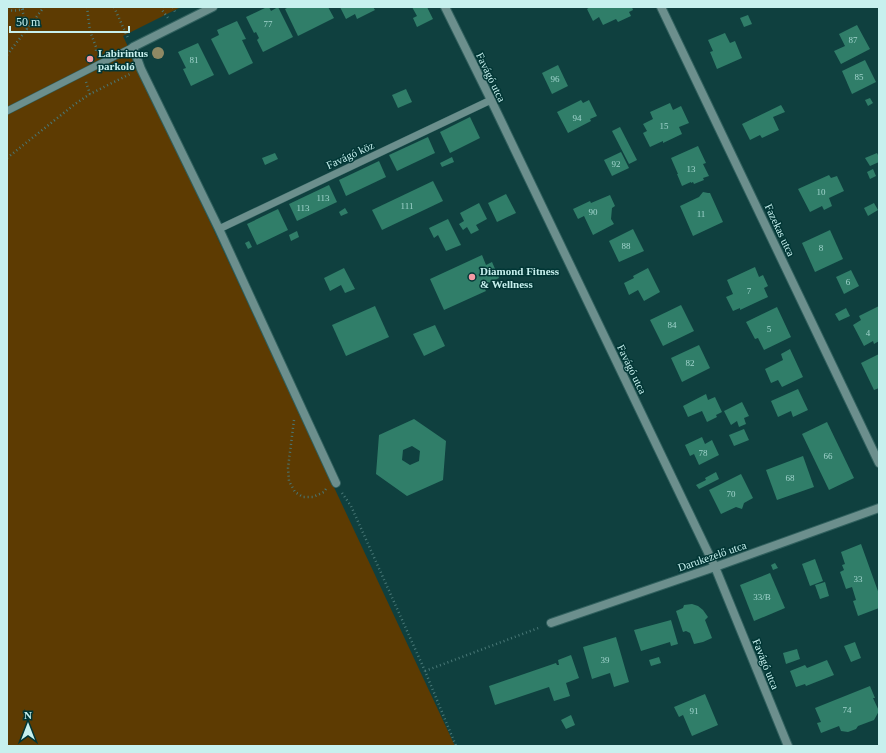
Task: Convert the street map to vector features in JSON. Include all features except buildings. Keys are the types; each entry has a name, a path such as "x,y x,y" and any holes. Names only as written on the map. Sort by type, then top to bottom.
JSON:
{"street":[{"path":"213,7 132,47 141,69 219,229 336,483"},
{"name":"Favágó utca","path":"444,7 491,100 715,567 788,746"},
{"name":"Fazekas utca","path":"661,7 879,463"},
{"name":"Darukezelő utca","path":"551,623 715,567 879,508"}],"lane":[{"path":"7,111 132,47"},
{"name":"Favágó köz","path":"219,229 491,100"}],"path":[{"path":"7,10 13,11 26,7"},
{"path":"7,55 44,7"},
{"path":"87,7 90,31 96,47 96,54 103,62"},
{"path":"114,7 124,30"},
{"path":"22,9 27,29"},
{"path":"7,158 75,104 90,94 141,69"},
{"path":"297,398 288,468 289,481 295,492 303,497 313,497 324,492 336,483 351,506 426,671 456,746"},
{"path":"426,671 551,623"}],"shaded area":[{"path":"7,7 181,7 123,36 455,746 7,746"}],"place":[{"name":"Labirintus parkoló","path":"90,59"},
{"name":"Diamond Fitness & Wellness","path":"472,277"}]}
